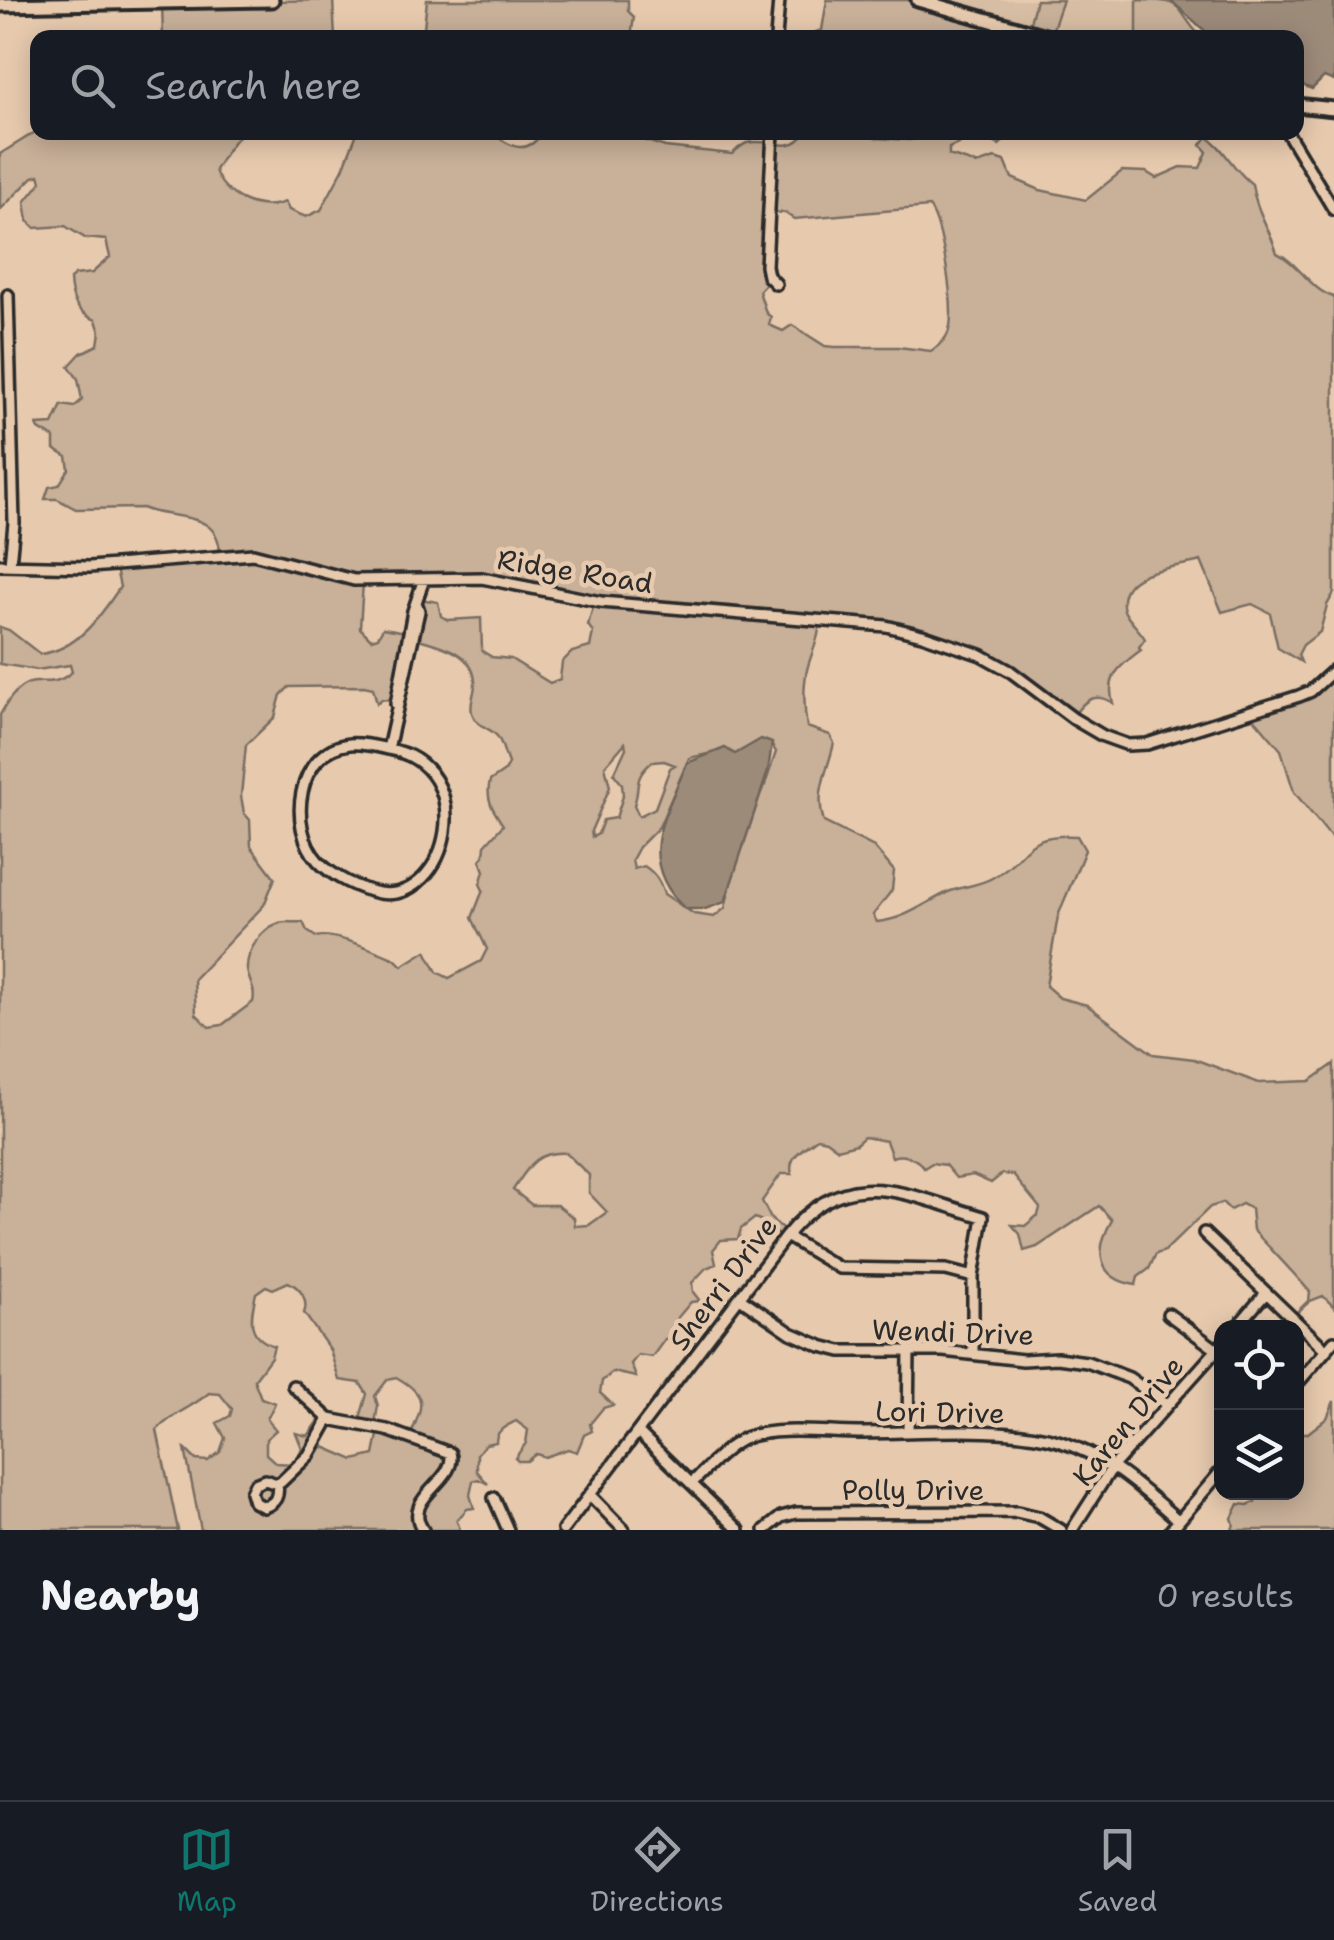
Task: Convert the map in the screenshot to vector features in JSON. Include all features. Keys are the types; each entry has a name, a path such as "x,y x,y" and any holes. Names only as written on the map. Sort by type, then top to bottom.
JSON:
{"main road":[{"path":"0,5 272,0"},
{"path":"918,0 1024,30"},
{"path":"1304,106 1334,109"}],"street":[{"path":"777,30 779,0"},
{"path":"773,140 766,266 768,276 776,284"},
{"path":"1292,140 1334,210"},
{"path":"5,564 14,523 8,296"},
{"name":"Ridge Road","path":"5,564 60,569 240,554 268,556 354,580 482,578 601,602 904,630 996,663 1074,719 1116,740 1138,746 1311,691 1334,670"},
{"path":"388,749 424,579"},
{"path":"352,744 388,749 406,752 428,767 442,788 446,804 436,861 412,889 396,895 350,883 318,862 308,847 301,792 304,776 329,751 352,744"},
{"name":"Sherri Drive","path":"563,1530 786,1236 824,1200 864,1188 983,1217 973,1276"},
{"path":"1204,1233 1326,1350"},
{"path":"786,1236 839,1268 946,1270 973,1276 973,1354"},
{"path":"1243,1320 1266,1293"},
{"name":"Wendi Drive","path":"740,1298 791,1333 821,1346 842,1351 908,1350 1023,1360 1057,1358 1110,1368 1146,1387 1167,1405"},
{"path":"1168,1314 1214,1344"},
{"path":"1304,1375 1334,1342"},
{"path":"908,1350 908,1432"},
{"name":"Karen Drive","path":"1072,1530 1113,1466 1214,1353"},
{"path":"293,1386 330,1420 387,1430 450,1453 450,1464 417,1510 416,1521 423,1530"},
{"path":"277,1484 309,1456 330,1420"},
{"path":"638,1432 739,1530"},
{"name":"Lori Drive","path":"692,1482 737,1442 753,1436 908,1432 1036,1436 1058,1440 1113,1466 1178,1520"},
{"path":"1171,1530 1214,1479"},
{"path":"590,1494 624,1530"},
{"path":"494,1498 508,1530"},
{"name":"Polly Drive","path":"765,1530 780,1517 796,1513 1017,1512 1040,1517 1062,1530"}],"shaded area":[{"path":"333,0 335,30 163,30 162,3"},
{"path":"427,0 628,0 628,11 634,17 632,30 424,30"},
{"path":"827,0 910,0 1028,30 822,30"},
{"path":"910,0 1036,0 1028,30"},
{"path":"1036,0 1063,0 1052,30 1028,30"},
{"path":"1063,0 1136,0 1137,30 1053,30"},
{"path":"1137,0 1178,7 1196,30 1137,30"},
{"path":"1170,0 1334,0 1334,81 1324,77 1312,89 1304,86 1304,30 1204,30"},
{"path":"30,135 30,140 235,140 215,170 226,188 254,204 285,202 289,210 306,217 321,210 354,140 502,140 524,147 536,140 644,140 665,147 732,154 755,142 786,145 799,140 966,140 949,148 949,155 977,164 995,158 1005,161 1012,178 1040,190 1086,200 1122,171 1146,172 1156,178 1181,167 1200,168 1207,152 1201,145 1205,140 1213,141 1252,184 1277,253 1318,289 1334,297 1334,593 1320,632 1303,645 1298,655 1301,662 1278,648 1270,613 1252,604 1222,612 1201,561 1140,577 1125,593 1124,609 1145,639 1141,650 1113,678 1113,703 1095,698 1081,706 1073,717 981,657 884,628 820,622 806,676 805,713 807,727 830,735 834,743 821,791 824,822 874,847 894,871 892,890 873,915 877,922 897,918 948,892 992,878 1035,842 1077,836 1085,850 1058,916 1046,986 1060,998 1087,1005 1153,1054 1194,1059 1259,1083 1310,1081 1334,1064 1334,1307 1323,1296 1310,1301 1292,1317 1309,1300 1310,1292 1253,1230 1251,1209 1242,1204 1230,1210 1223,1203 1210,1207 1165,1251 1156,1254 1136,1285 1113,1277 1103,1262 1103,1242 1112,1220 1099,1206 1037,1247 1024,1251 1020,1234 1012,1225 1025,1226 1040,1208 1013,1175 1002,1174 991,1183 973,1175 956,1178 945,1165 932,1163 924,1168 910,1157 892,1157 886,1141 864,1137 856,1144 838,1149 817,1138 795,1157 792,1174 781,1174 762,1201 771,1219 789,1235 783,1242 769,1224 755,1218 741,1229 738,1239 721,1240 713,1250 716,1264 706,1268 692,1283 700,1301 691,1302 674,1322 677,1339 665,1339 652,1357 638,1355 631,1364 636,1377 613,1372 602,1381 600,1393 613,1405 603,1408 590,1424 592,1431 584,1435 577,1452 568,1449 518,1461 515,1458 526,1443 528,1430 516,1421 502,1429 496,1442 486,1444 477,1454 477,1471 488,1484 473,1481 470,1495 474,1508 467,1509 457,1520 460,1530 201,1530 185,1449 196,1460 208,1461 220,1452 225,1438 217,1423 230,1416 232,1409 220,1394 209,1393 157,1430 178,1530 0,1530 0,715 28,683 62,679 72,672 70,665 37,670 0,664 0,627 40,654 53,651 76,639 104,610 120,587 116,569 220,556 212,530 192,519 142,508 76,509 57,499 45,499 49,487 59,485 69,469 67,457 54,449 54,438 37,425 53,424 62,405 74,407 82,400 78,379 69,366 81,353 98,345 100,332 96,320 76,305 70,279 92,273 110,257 106,240 85,238 65,226 35,228 28,221 25,202 41,182 39,175 0,210 0,154","holes":["929,207 938,229 949,282 951,315 944,340 931,351 835,347 825,346 792,325 783,331 769,325 771,317 759,291 770,279 769,212 785,213 794,219","456,579 514,584 594,603 588,625 593,632 590,647 572,652 562,662 560,679 550,683 511,659 492,657 482,651 481,618 448,620 441,616 438,602 420,599 412,633 383,628 378,637 371,639 360,628 363,583","415,638 461,656 473,671 475,681 472,713 476,721 495,734 508,763 506,770 490,781 489,799 503,825 485,845 480,860 483,890 472,918 487,949 481,961 449,978 437,972 426,951 402,966 395,959 355,943 316,937 303,922 279,923 261,935 249,955 247,970 253,1002 222,1025 209,1027 196,1014 194,979 264,905 275,878 251,846 250,820 244,813 241,796 246,745 275,717 281,695 289,687 364,686 373,688 377,703 382,699 399,701","625,743 614,774 622,784 623,796 616,818 603,820 598,834 592,837 610,787 605,766","772,745 776,752 765,785 746,819 725,908 714,917 694,914 664,894 659,881 644,866 634,869 632,860 659,827 689,758 716,752 733,758","652,762 675,765 670,768 655,808 639,816 634,805 639,778","566,1153 589,1175 589,1193 607,1212 589,1225 575,1226 574,1218 557,1205 532,1205 513,1190 534,1162","288,1282 296,1287 305,1303 304,1313 330,1350 339,1380 360,1383 367,1394 358,1425 374,1429 378,1406 375,1396 388,1379 396,1377 414,1390 420,1409 410,1437 379,1430 374,1455 354,1460 324,1447 322,1435 331,1418 323,1415 308,1436 296,1433 302,1448 294,1464 276,1463 266,1454 266,1439 276,1430 267,1419 275,1403 261,1398 254,1380 274,1346 258,1337 252,1318 256,1293 266,1286 273,1289"]},
{"path":"1334,674 1334,841 1294,792 1281,750 1253,717 1312,694"},
{"path":"761,739 772,743 768,771 725,902 705,909 685,909 670,890 657,855 663,820 687,763 725,748 735,754"},
{"path":"1334,1401 1334,1530 1232,1530 1232,1518 1239,1504 1304,1500 1304,1433 1327,1418"}]}
